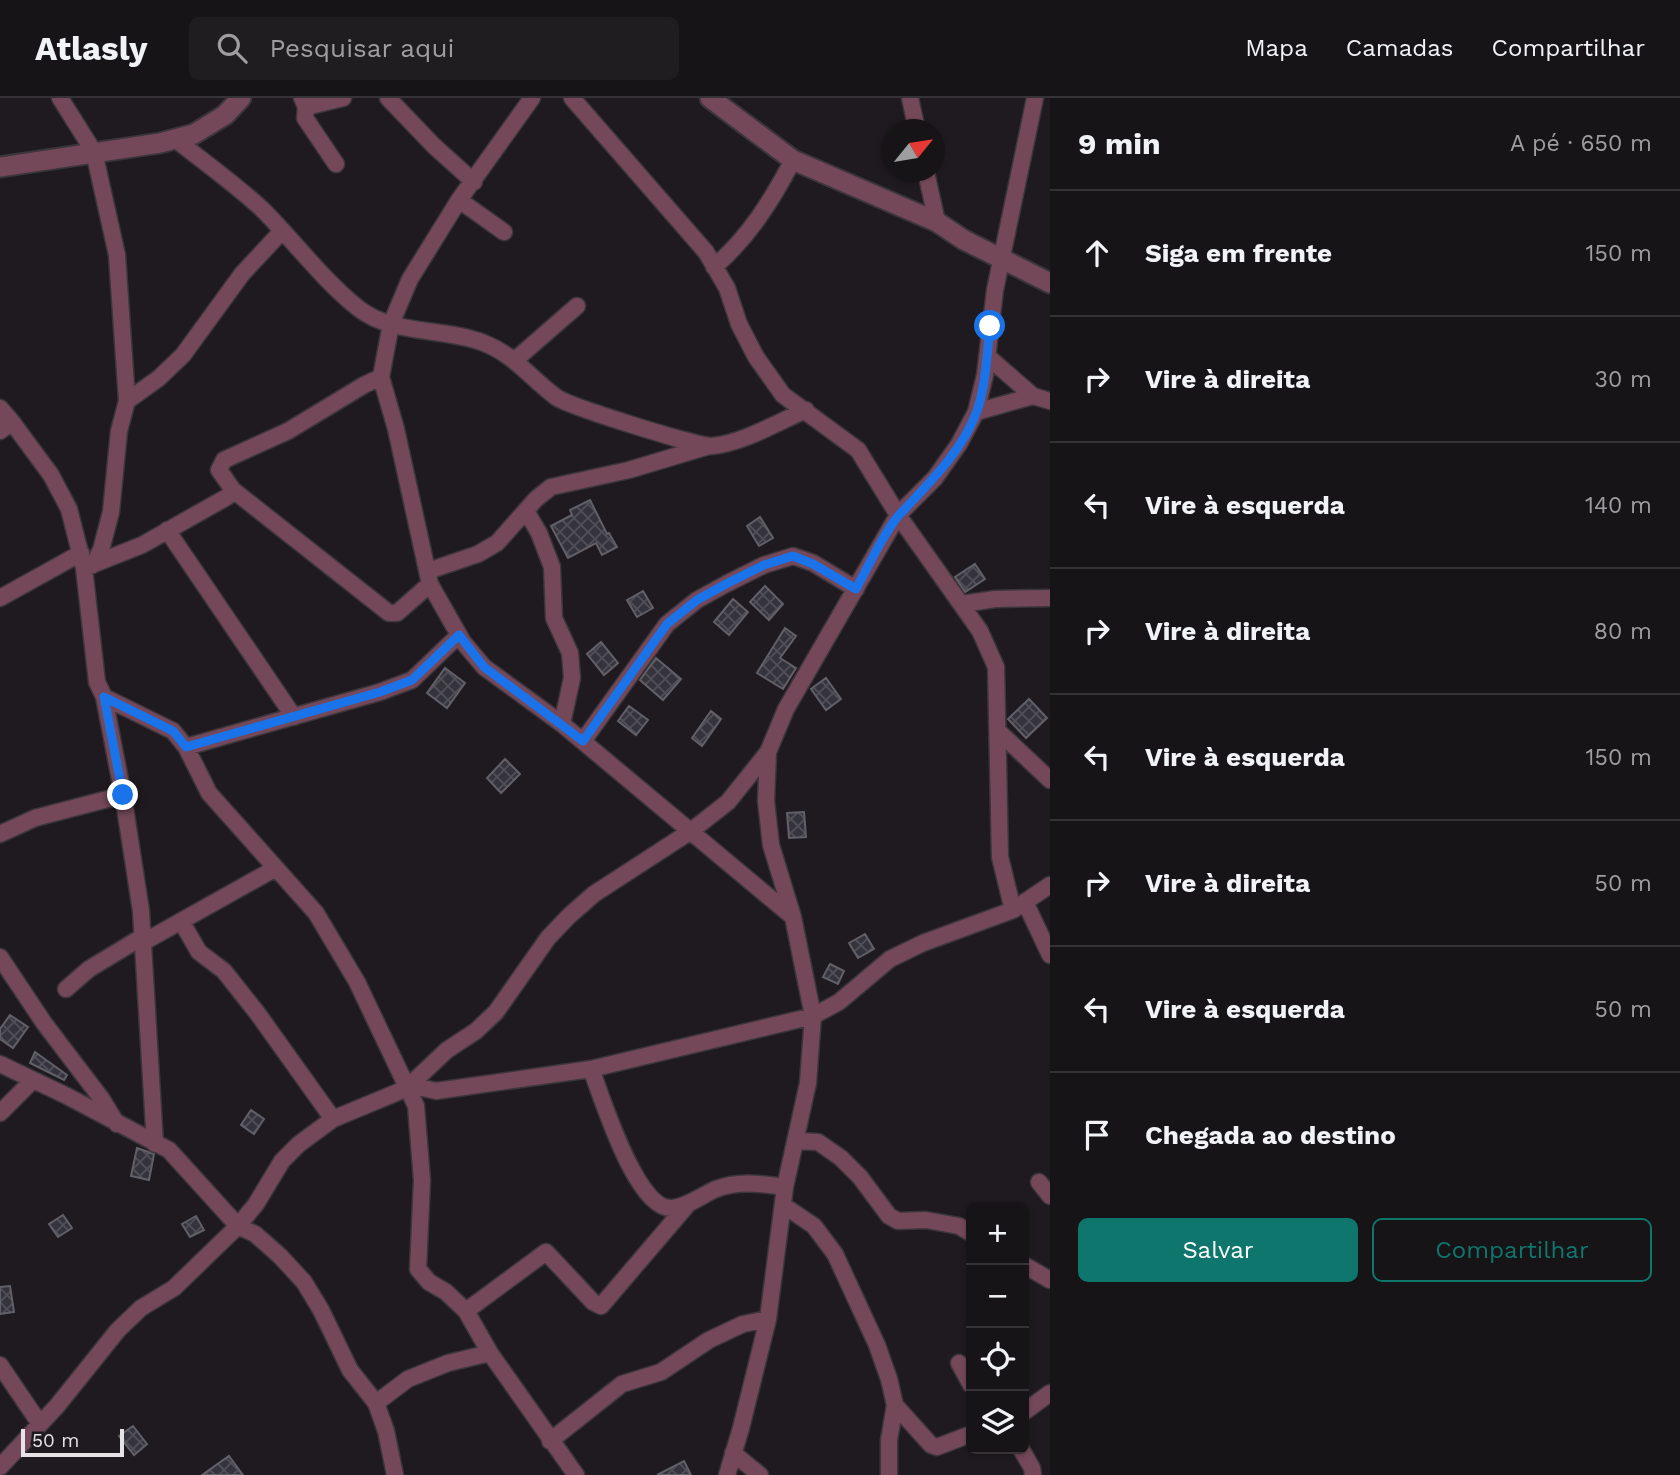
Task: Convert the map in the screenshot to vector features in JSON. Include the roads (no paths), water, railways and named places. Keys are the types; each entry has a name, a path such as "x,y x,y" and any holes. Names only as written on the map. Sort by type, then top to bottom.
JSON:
{"street":[{"path":"60,98 94,152 117,254 127,401 119,432 111,512 101,550 86,562"},
{"path":"0,167 194,134 225,115 241,98"},
{"path":"336,164 305,118 304,102 343,98"},
{"path":"388,98 434,146 474,182"},
{"path":"532,98 459,200 410,279 391,324 381,377 396,429 429,577 459,635 484,667 562,724 793,917"},
{"path":"572,98 706,252 727,288 739,324 756,357 783,395 858,450 898,515 980,631 996,667 1000,858 1019,906 1050,955"},
{"path":"910,98 914,119"},
{"path":"0,1467 40,1424 118,1330 141,1308 174,1288 238,1226 282,1161 299,1144 333,1119 409,1086 447,1050 476,1031 496,1012 548,938 569,916 594,894 691,831 728,802 768,752 786,709 898,515 934,478 959,444 976,412 985,376 995,290 1035,98"},
{"path":"715,99 793,160 937,222 964,240 1050,283"},
{"path":"176,139 260,207 359,309 391,324 459,335 486,344 515,360 557,398 640,428 709,446"},
{"path":"714,267 726,257 766,210 793,160"},
{"path":"928,182 937,222"},
{"path":"459,200 504,232"},
{"path":"127,401 159,378 183,355 242,274 282,231"},
{"path":"515,360 577,306"},
{"path":"987,356 1033,396 1050,401"},
{"path":"381,377 288,431 224,460 219,470 233,490 389,613 397,613 429,577 497,543 536,499 551,487 629,470 737,439 806,410"},
{"path":"976,412 1033,396"},
{"path":"0,408 6,426 51,475 69,509 86,562 97,682 104,697 123,795 141,911 155,1144"},
{"path":"0,598 86,562 142,545 222,500 233,490"},
{"path":"526,511 552,567 554,618 570,653 572,678 562,724"},
{"path":"167,530 294,717"},
{"path":"583,741 667,624 697,600 764,565 793,556 813,564 856,589"},
{"path":"962,604 995,599 1050,598"},
{"path":"186,747 380,692 412,680 459,635"},
{"path":"104,697 173,731 186,747 209,793 316,913 350,971 409,1086 416,1106 422,1180 418,1269 429,1282 446,1292 466,1311 490,1353 576,1475"},
{"path":"998,731 1050,780"},
{"path":"727,1475 768,1319 785,1187 808,1083 813,1016 793,917 771,845 766,801 768,752"},
{"path":"0,834 44,815 123,795"},
{"path":"66,989 89,970 276,868"},
{"path":"409,1086 436,1091 591,1069 813,1016 839,1002 890,959 923,943 1019,906 1050,885"},
{"path":"181,921 199,952 224,971 333,1119"},
{"path":"0,957 118,1125"},
{"path":"0,1064 169,1150 238,1226 256,1234 280,1256 304,1282 350,1370 376,1403 386,1431 395,1475"},
{"path":"591,1069 621,1149 645,1190 656,1203 671,1209 717,1189 744,1182 785,1187"},
{"path":"0,1113 33,1080"},
{"path":"796,1142 818,1142 841,1158 860,1177 889,1216 898,1221 926,1220 958,1226 966,1230"},
{"path":"1039,1182 1050,1196"},
{"path":"466,1311 546,1252 593,1302 601,1306 689,1203"},
{"path":"783,1205 814,1226 835,1254 877,1345 895,1405 889,1440 889,1475"},
{"path":"1029,1268 1050,1280"},
{"path":"550,1441 622,1384 661,1372 709,1340 743,1324 768,1319"},
{"path":"376,1403 408,1379 448,1363 490,1353"},
{"path":"959,1363 966,1376"},
{"path":"0,1365 40,1424"},
{"path":"1029,1408 1050,1393"},
{"path":"895,1405 931,1445 937,1447 966,1436"},
{"path":"733,1453 760,1475"},
{"path":"1024,1454 1033,1475"}]}
